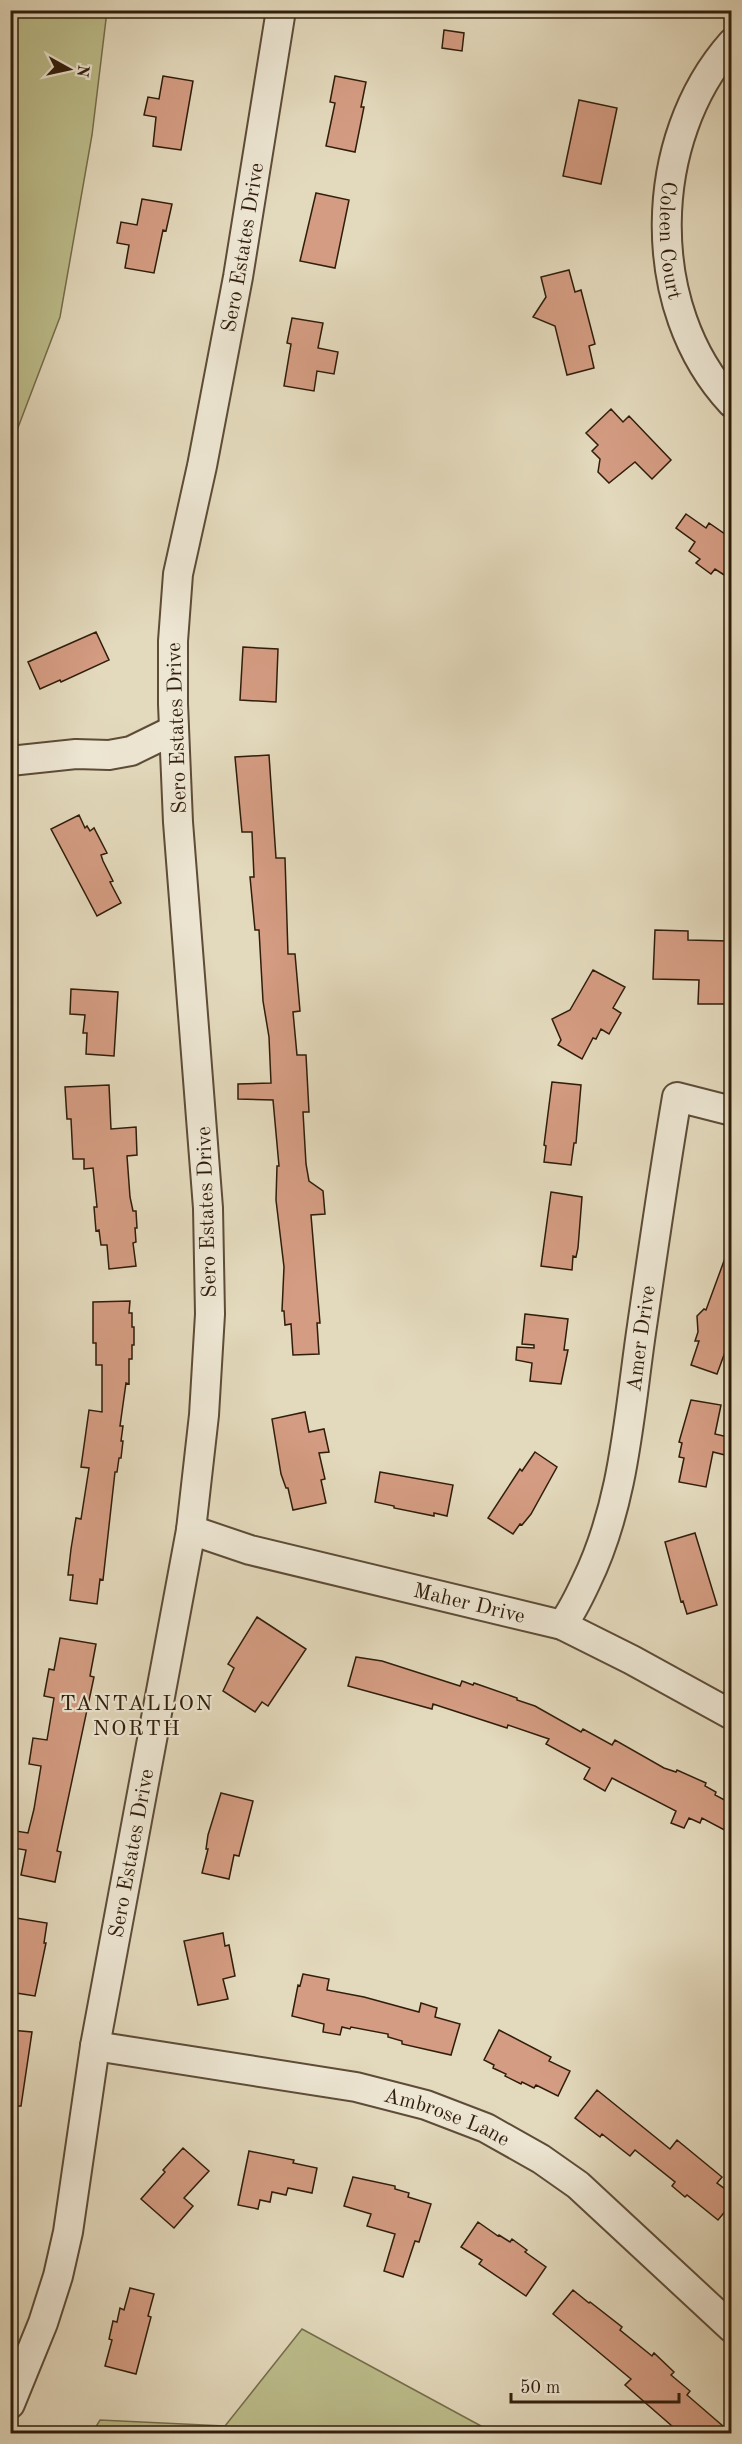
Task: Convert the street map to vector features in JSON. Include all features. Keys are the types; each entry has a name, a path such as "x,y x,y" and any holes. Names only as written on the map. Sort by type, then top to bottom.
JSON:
{"street":[{"name":"Sero Estates Drive","path":"10,2404 43,2323 58,2277 68,2232 95,2046 191,1530 204,1415 210,1290 206,1186 187,945 174,730 172,641 178,574 204,454 235,289 281,10"},
{"name":"Coleen Court","path":"732,43 703,81 681,133 670,189 668,224 668,252 676,298 688,333 700,357 732,403"},
{"path":"10,762 76,754 109,755 131,751 174,730"},
{"name":"Amer Drive","path":"562,1625 570,1615 595,1564 615,1498 627,1446 642,1327 677,1097 732,1111"},
{"name":"Maher Drive","path":"191,1530 250,1550 562,1625 632,1660 732,1715"},
{"name":"Ambrose Lane","path":"95,2046 356,2087 426,2105 486,2128 541,2158 578,2185 732,2328"}],"green space":[{"path":"11,10 107,11 92,135 60,317 11,446"},
{"path":"302,2329 494,2433 92,2433 100,2420 225,2426"}],"building":[{"path":"444,30 464,33 462,51 442,48"},
{"path":"163,76 193,81 181,150 153,146 156,117 144,115 148,97 159,99"},
{"path":"335,76 366,82 361,107 364,107 355,152 326,146 335,103 330,102"},
{"path":"579,100 617,108 601,184 563,176"},
{"path":"316,193 349,200 335,268 300,261"},
{"path":"142,199 172,204 166,231 163,230 154,273 125,268 129,245 117,243 121,222 137,225"},
{"path":"569,270 575,292 581,290 595,344 589,346 594,368 567,375 555,326 533,317 546,297 541,277"},
{"path":"292,318 323,323 318,348 338,352 334,374 317,371 314,391 284,386 291,344 287,343"},
{"path":"611,409 623,422 629,416 671,460 652,479 635,462 609,483 598,472 600,459 592,451 598,445 586,433"},
{"path":"686,514 706,528 709,523 732,539 732,580 715,569 711,574 696,563 700,559 689,551 695,542 676,528"},
{"path":"96,632 109,660 40,689 28,662"},
{"path":"243,647 278,649 276,702 240,700"},
{"path":"269,755 276,858 285,858 288,954 295,954 300,1011 293,1012 297,1055 306,1055 309,1112 303,1112 306,1164 309,1181 323,1191 325,1214 311,1215 320,1323 317,1323 319,1354 293,1355 291,1324 285,1325 284,1311 282,1311 284,1267 276,1200 277,1166 279,1166 273,1100 238,1099 238,1084 271,1083 259,930 255,930 250,877 254,877 252,832 242,832 235,757"},
{"path":"79,815 85,828 87,826 90,831 94,828 107,853 101,855 113,881 110,882 121,903 97,916 51,829"},
{"path":"655,930 688,931 688,940 729,941 728,950 732,950 732,969 727,969 726,1004 698,1004 699,980 653,979"},
{"path":"593,970 625,987 613,1008 621,1013 609,1034 601,1029 596,1039 593,1038 582,1059 558,1045 561,1040 552,1019 570,1010"},
{"path":"71,989 118,992 114,1056 86,1054 87,1033 83,1033 85,1015 70,1014"},
{"path":"552,1082 581,1085 576,1143 574,1143 571,1165 544,1162"},
{"path":"109,1085 111,1129 136,1127 137,1155 127,1156 130,1197 133,1211 136,1211 137,1228 135,1228 136,1242 133,1243 136,1266 109,1269 107,1245 101,1245 99,1230 96,1231 94,1207 97,1207 93,1168 84,1169 84,1159 73,1159 71,1119 67,1119 65,1087"},
{"path":"551,1192 582,1197 578,1248 576,1257 573,1256 572,1270 541,1266"},
{"path":"728,1250 732,1250 732,1333 717,1374 691,1365 699,1341 695,1341 698,1332 697,1316 704,1309 706,1310"},
{"path":"130,1301 129,1313 132,1313 134,1345 132,1345 132,1359 129,1359 129,1384 126,1383 120,1426 123,1426 121,1441 123,1441 121,1458 119,1458 117,1472 115,1472 103,1580 100,1579 97,1604 70,1600 73,1575 68,1575 71,1549 76,1518 81,1519 89,1468 81,1467 89,1410 102,1412 102,1365 96,1365 96,1343 93,1343 93,1302"},
{"path":"525,1314 568,1319 564,1350 568,1350 561,1384 530,1381 532,1363 516,1360 517,1347 534,1348 534,1345 522,1344"},
{"path":"691,1400 721,1405 715,1434 728,1437 725,1455 713,1452 706,1487 679,1482 684,1458 679,1457 682,1443 679,1442"},
{"path":"305,1412 309,1432 324,1429 329,1452 319,1453 325,1479 321,1480 326,1503 293,1510 288,1488 281,1474 272,1419"},
{"path":"535,1452 557,1467 531,1514 513,1534 488,1518 520,1469 522,1471"},
{"path":"380,1472 453,1485 447,1516 434,1513 434,1516 375,1502"},
{"path":"695,1533 717,1605 687,1614 683,1601 681,1602 665,1542"},
{"path":"257,1617 306,1649 268,1706 262,1702 255,1712 223,1691 234,1668 228,1664"},
{"path":"60,1638 96,1644 90,1676 94,1677 57,1851 61,1852 55,1882 21,1875 26,1850 13,1848 16,1831 28,1833 34,1809 41,1766 29,1764 33,1738 47,1740 54,1698 44,1696 49,1669 54,1670"},
{"path":"356,1657 382,1661 460,1686 462,1681 473,1685 474,1683 535,1706 581,1732 583,1729 612,1745 615,1740 664,1768 676,1772 677,1770 706,1783 705,1786 716,1792 715,1795 732,1804 732,1834 702,1818 700,1823 689,1818 684,1828 671,1823 676,1811 612,1778 605,1791 584,1779 590,1768 546,1744 549,1739 433,1704 432,1709 348,1686"},
{"path":"221,1793 253,1801 239,1856 234,1855 229,1879 202,1873 208,1849 206,1849 208,1835"},
{"path":"16,1918 47,1923 44,1943 46,1943 35,1996 10,1992 10,1952"},
{"path":"223,1933 225,1946 229,1945 235,1976 223,1979 228,1999 198,2005 184,1941"},
{"path":"303,1974 329,1979 327,1990 419,2012 421,2003 437,2008 435,2017 460,2024 451,2055 402,2044 402,2041 388,2037 388,2034 351,2027 350,2029 342,2027 340,2035 323,2032 324,2024 292,2016 298,1985 300,1986"},
{"path":"10,2030 32,2032 21,2106 10,2106"},
{"path":"499,2030 551,2057 549,2061 570,2071 558,2096 536,2085 534,2088 522,2082 521,2084 505,2076 506,2074 493,2068 494,2065 484,2060"},
{"path":"597,2090 670,2149 677,2140 722,2177 717,2183 732,2194 732,2203 718,2220 687,2195 685,2197 672,2186 675,2182 635,2150 630,2156 602,2134 600,2137 575,2118"},
{"path":"183,2148 209,2171 184,2198 193,2206 174,2228 141,2199"},
{"path":"249,2151 294,2160 293,2163 317,2168 312,2193 288,2188 286,2195 272,2192 270,2202 260,2200 258,2209 238,2205"},
{"path":"353,2177 395,2186 395,2189 409,2193 408,2197 431,2204 419,2242 415,2241 403,2277 384,2271 395,2234 367,2226 371,2214 344,2206"},
{"path":"478,2222 510,2242 512,2239 546,2267 526,2296 479,2264 482,2260 461,2247"},
{"path":"130,2288 154,2294 148,2316 151,2317 136,2374 105,2366 112,2340 109,2339 113,2321 117,2322 120,2308 124,2310"},
{"path":"573,2290 622,2327 620,2330 652,2356 654,2353 674,2372 671,2375 690,2391 687,2395 731,2433 680,2433 625,2385 631,2379 553,2314"}],"district":[{"name":"TANTALLON NORTH","path":"137,1715"}]}
